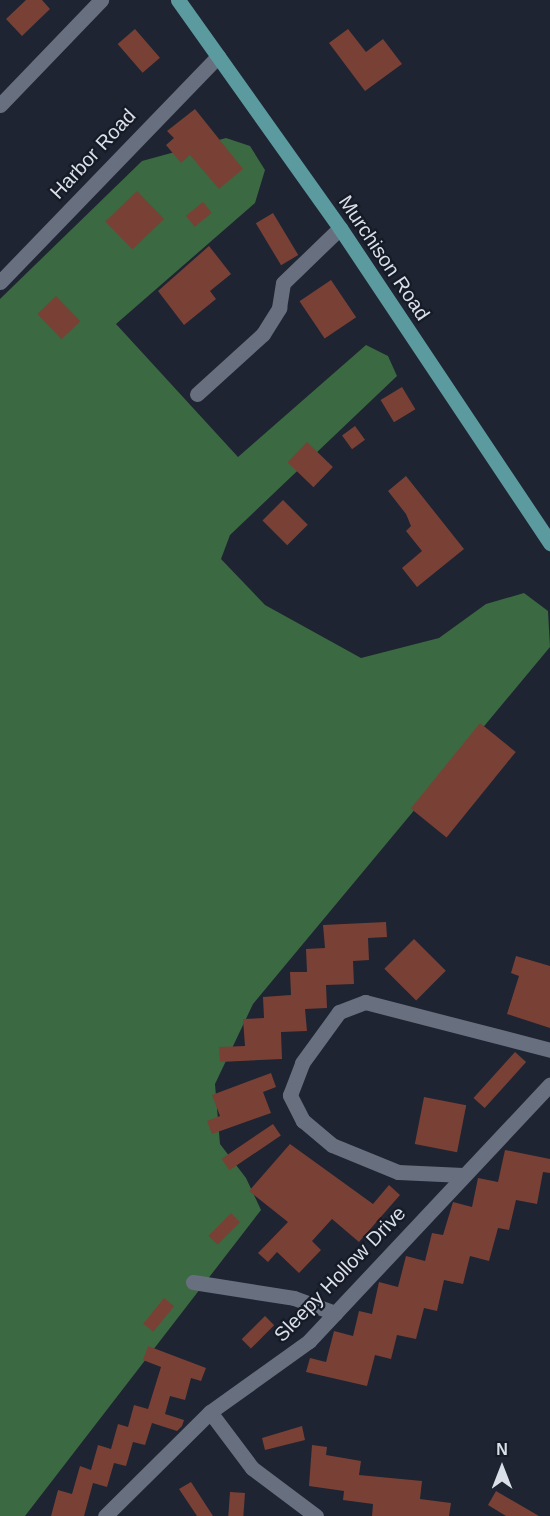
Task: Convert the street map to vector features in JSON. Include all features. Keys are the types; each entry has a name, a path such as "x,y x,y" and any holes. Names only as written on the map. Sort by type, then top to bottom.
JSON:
{"main road":[{"name":"Murchison Road","path":"178,0 339,228 550,543"}],"street":[{"path":"0,105 100,0"},
{"name":"Harbor Road","path":"0,282 218,56"},
{"path":"197,394 263,334 279,308 283,283 339,228"},
{"path":"462,1175 398,1172 332,1145 303,1121 290,1095 302,1063 339,1012 365,1002 550,1050"},
{"name":"Sleepy Hollow Drive","path":"105,1516 210,1412 288,1359 335,1313 462,1175 550,1084"},
{"path":"193,1282 294,1298 335,1313"},
{"path":"210,1412 252,1468 316,1516"}],"green space":[{"path":"226,138 250,146 265,170 255,203 116,324 238,457 366,345 388,356 397,376 230,535 221,559 265,605 361,658 439,638 486,604 524,593 548,611 550,647 253,1004 215,1084 220,1144 246,1178 261,1210 25,1516 0,1516 0,299 142,161"}],"building":[{"path":"26,0 42,0 50,9 22,36 6,19"},
{"path":"135,29 160,58 143,73 118,44"},
{"path":"348,29 366,52 383,39 402,64 365,91 329,43"},
{"path":"195,109 243,169 219,189 190,155 181,163 166,145 174,138 167,131"},
{"path":"137,191 164,219 132,250 105,222"},
{"path":"203,202 212,213 195,227 186,216"},
{"path":"273,213 298,255 281,265 256,223"},
{"path":"209,246 231,274 210,291 216,299 184,325 158,291"},
{"path":"331,280 356,317 325,339 299,301"},
{"path":"56,296 80,321 62,339 37,314"},
{"path":"402,387 415,409 394,422 381,400"},
{"path":"355,426 365,440 352,449 342,435"},
{"path":"307,442 333,467 313,487 288,462"},
{"path":"406,476 464,549 417,587 402,568 422,551 406,531 411,526 406,514 388,491"},
{"path":"283,500 308,525 287,545 262,521"},
{"path":"480,723 516,752 447,837 411,808"},
{"path":"386,922 387,937 368,938 369,960 353,961 354,984 326,985 327,1008 305,1009 307,1031 281,1032 282,1059 220,1062 219,1047 245,1046 243,1019 264,1018 263,997 291,995 290,972 307,972 306,949 325,948 323,925"},
{"path":"414,939 446,971 416,1001 384,969"},
{"path":"516,956 550,966 550,1028 507,1014 519,976 511,973"},
{"path":"515,1052 526,1062 485,1108 474,1098"},
{"path":"271,1073 276,1087 263,1092 271,1113 212,1134 207,1121 220,1116 212,1095"},
{"path":"424,1097 466,1105 457,1152 415,1144"},
{"path":"273,1124 281,1136 229,1170 222,1159"},
{"path":"290,1144 373,1204 389,1185 400,1195 359,1242 332,1219 312,1241 321,1250 299,1273 277,1252 268,1262 258,1253 288,1222 249,1191"},
{"path":"505,1150 550,1159 550,1173 543,1172 537,1204 516,1200 509,1230 498,1228 489,1261 470,1256 463,1284 444,1280 437,1311 424,1308 416,1339 397,1335 391,1359 375,1355 367,1386 306,1372 310,1358 326,1362 334,1331 353,1336 359,1311 372,1314 379,1282 398,1287 406,1256 425,1261 432,1233 443,1235 453,1202 472,1207 478,1178 498,1182"},
{"path":"231,1213 240,1222 218,1245 208,1236"},
{"path":"164,1298 174,1306 153,1332 143,1324"},
{"path":"265,1316 274,1325 251,1349 242,1339"},
{"path":"148,1346 206,1368 201,1381 191,1378 185,1400 170,1396 165,1414 184,1420 182,1426 177,1431 152,1423 145,1445 133,1442 126,1466 114,1463 107,1487 93,1483 84,1516 51,1516 58,1490 72,1494 80,1466 91,1470 98,1445 111,1449 118,1424 128,1427 134,1405 148,1409 161,1367 143,1360"},
{"path":"302,1426 305,1440 265,1450 262,1438"},
{"path":"312,1445 327,1447 326,1455 361,1461 359,1475 422,1481 420,1499 451,1503 449,1516 372,1516 373,1504 343,1500 344,1491 309,1486"},
{"path":"191,1482 213,1516 197,1516 179,1489"},
{"path":"496,1491 539,1516 506,1516 488,1505"},
{"path":"230,1492 245,1493 243,1516 228,1516"}]}
